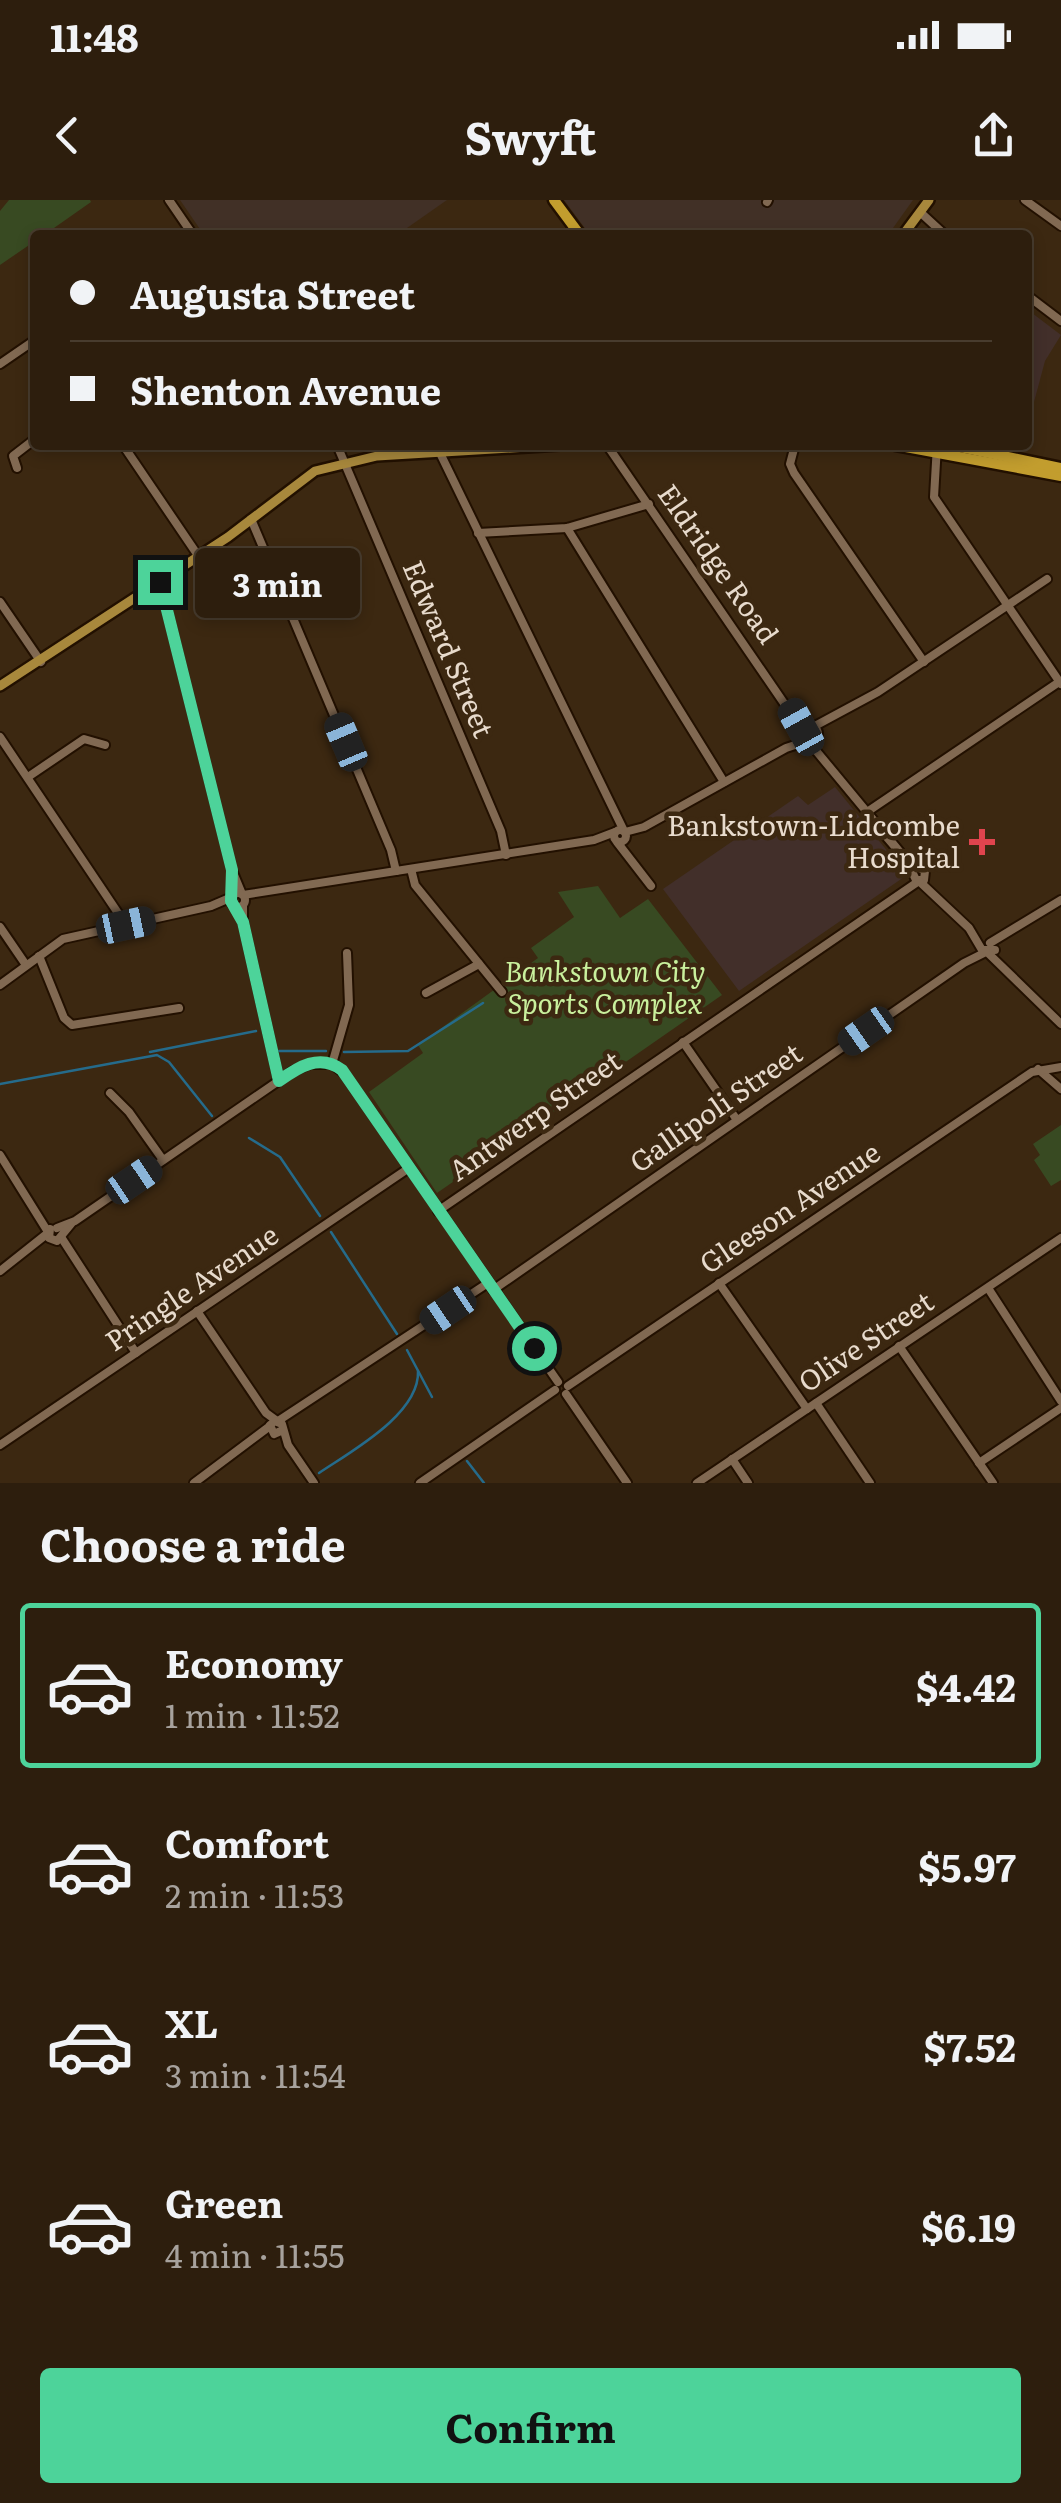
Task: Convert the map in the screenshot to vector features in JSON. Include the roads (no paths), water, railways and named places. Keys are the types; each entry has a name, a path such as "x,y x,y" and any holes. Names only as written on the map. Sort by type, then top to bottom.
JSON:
{"highway":[{"path":"554,200 576,230"},
{"path":"942,450 1061,476"},
{"path":"975,450 1061,468"}],"main road":[{"path":"907,230 929,200"},
{"path":"0,686 200,557 305,476 346,461 468,450"}],"street":[{"path":"169,200 188,230"},
{"path":"1025,200 1061,226"},
{"path":"920,212 940,230"},
{"path":"1032,299 1061,321"},
{"path":"0,364 30,343"},
{"path":"17,468 13,456 30,443"},
{"path":"126,450 200,557"},
{"name":"Edward Street","path":"340,450 501,831 506,854"},
{"name":"Eldridge Road","path":"611,450 823,756 919,877 1061,1024"},
{"path":"794,450 790,464 794,473 924,662"},
{"path":"868,812 1060,683 934,497 937,450"},
{"path":"439,451 620,836 651,886"},
{"path":"478,533 567,528 649,504"},
{"path":"251,519 392,850 396,871"},
{"path":"567,528 724,782"},
{"path":"0,985 63,939 264,894 620,836 644,827 786,748 1046,580"},
{"path":"160,582 232,870 279,1081"},
{"path":"0,602 41,662"},
{"path":"0,737 126,925"},
{"path":"28,778 84,739 105,744"},
{"path":"410,869 417,888 502,992"},
{"name":"Antwerp Street","path":"438,1211 919,877"},
{"name":"Gallipoli Street","path":"194,1483 1061,900"},
{"path":"0,927 26,965"},
{"path":"332,1064 350,1005 347,952"},
{"path":"39,956 64,1018 72,1025 179,1008"},
{"path":"426,993 479,964"},
{"path":"683,1042 737,1120"},
{"path":"0,1271 279,1081 306,1065 332,1064 344,1073 557,1386 567,1390 626,1483"},
{"name":"Gleeson Avenue","path":"567,1390 1038,1069 1061,1067"},
{"path":"1038,1069 1061,1089"},
{"path":"110,1093 129,1112 163,1160"},
{"path":"0,1155 136,1353"},
{"name":"Pringle Avenue","path":"0,1445 409,1168"},
{"name":"Olive Street","path":"697,1483 1061,1238"},
{"path":"719,1283 807,1409"},
{"path":"980,1463 1061,1405 988,1288"},
{"path":"197,1312 314,1483"},
{"path":"899,1346 993,1483"},
{"path":"420,1483 557,1386"},
{"path":"816,1403 870,1483"},
{"path":"732,1459 748,1483"}],"waterway":[{"path":"344,1052 408,1051 483,1003"},
{"path":"150,1052 256,1031"},
{"path":"279,1051 326,1051"},
{"path":"0,1084 157,1055 169,1062 212,1116"},
{"path":"249,1138 280,1157 320,1216"},
{"path":"331,1232 397,1334"},
{"path":"407,1350 432,1397"},
{"path":"319,1473 396,1417 416,1387 418,1371"},
{"path":"467,1461 484,1483"}],"place":[{"name":"Bankstown-Lidcombe Hospital","path":"982,842"}],"park label":[{"name":"Bankstown City Sports Complex","path":"605,988"}]}
